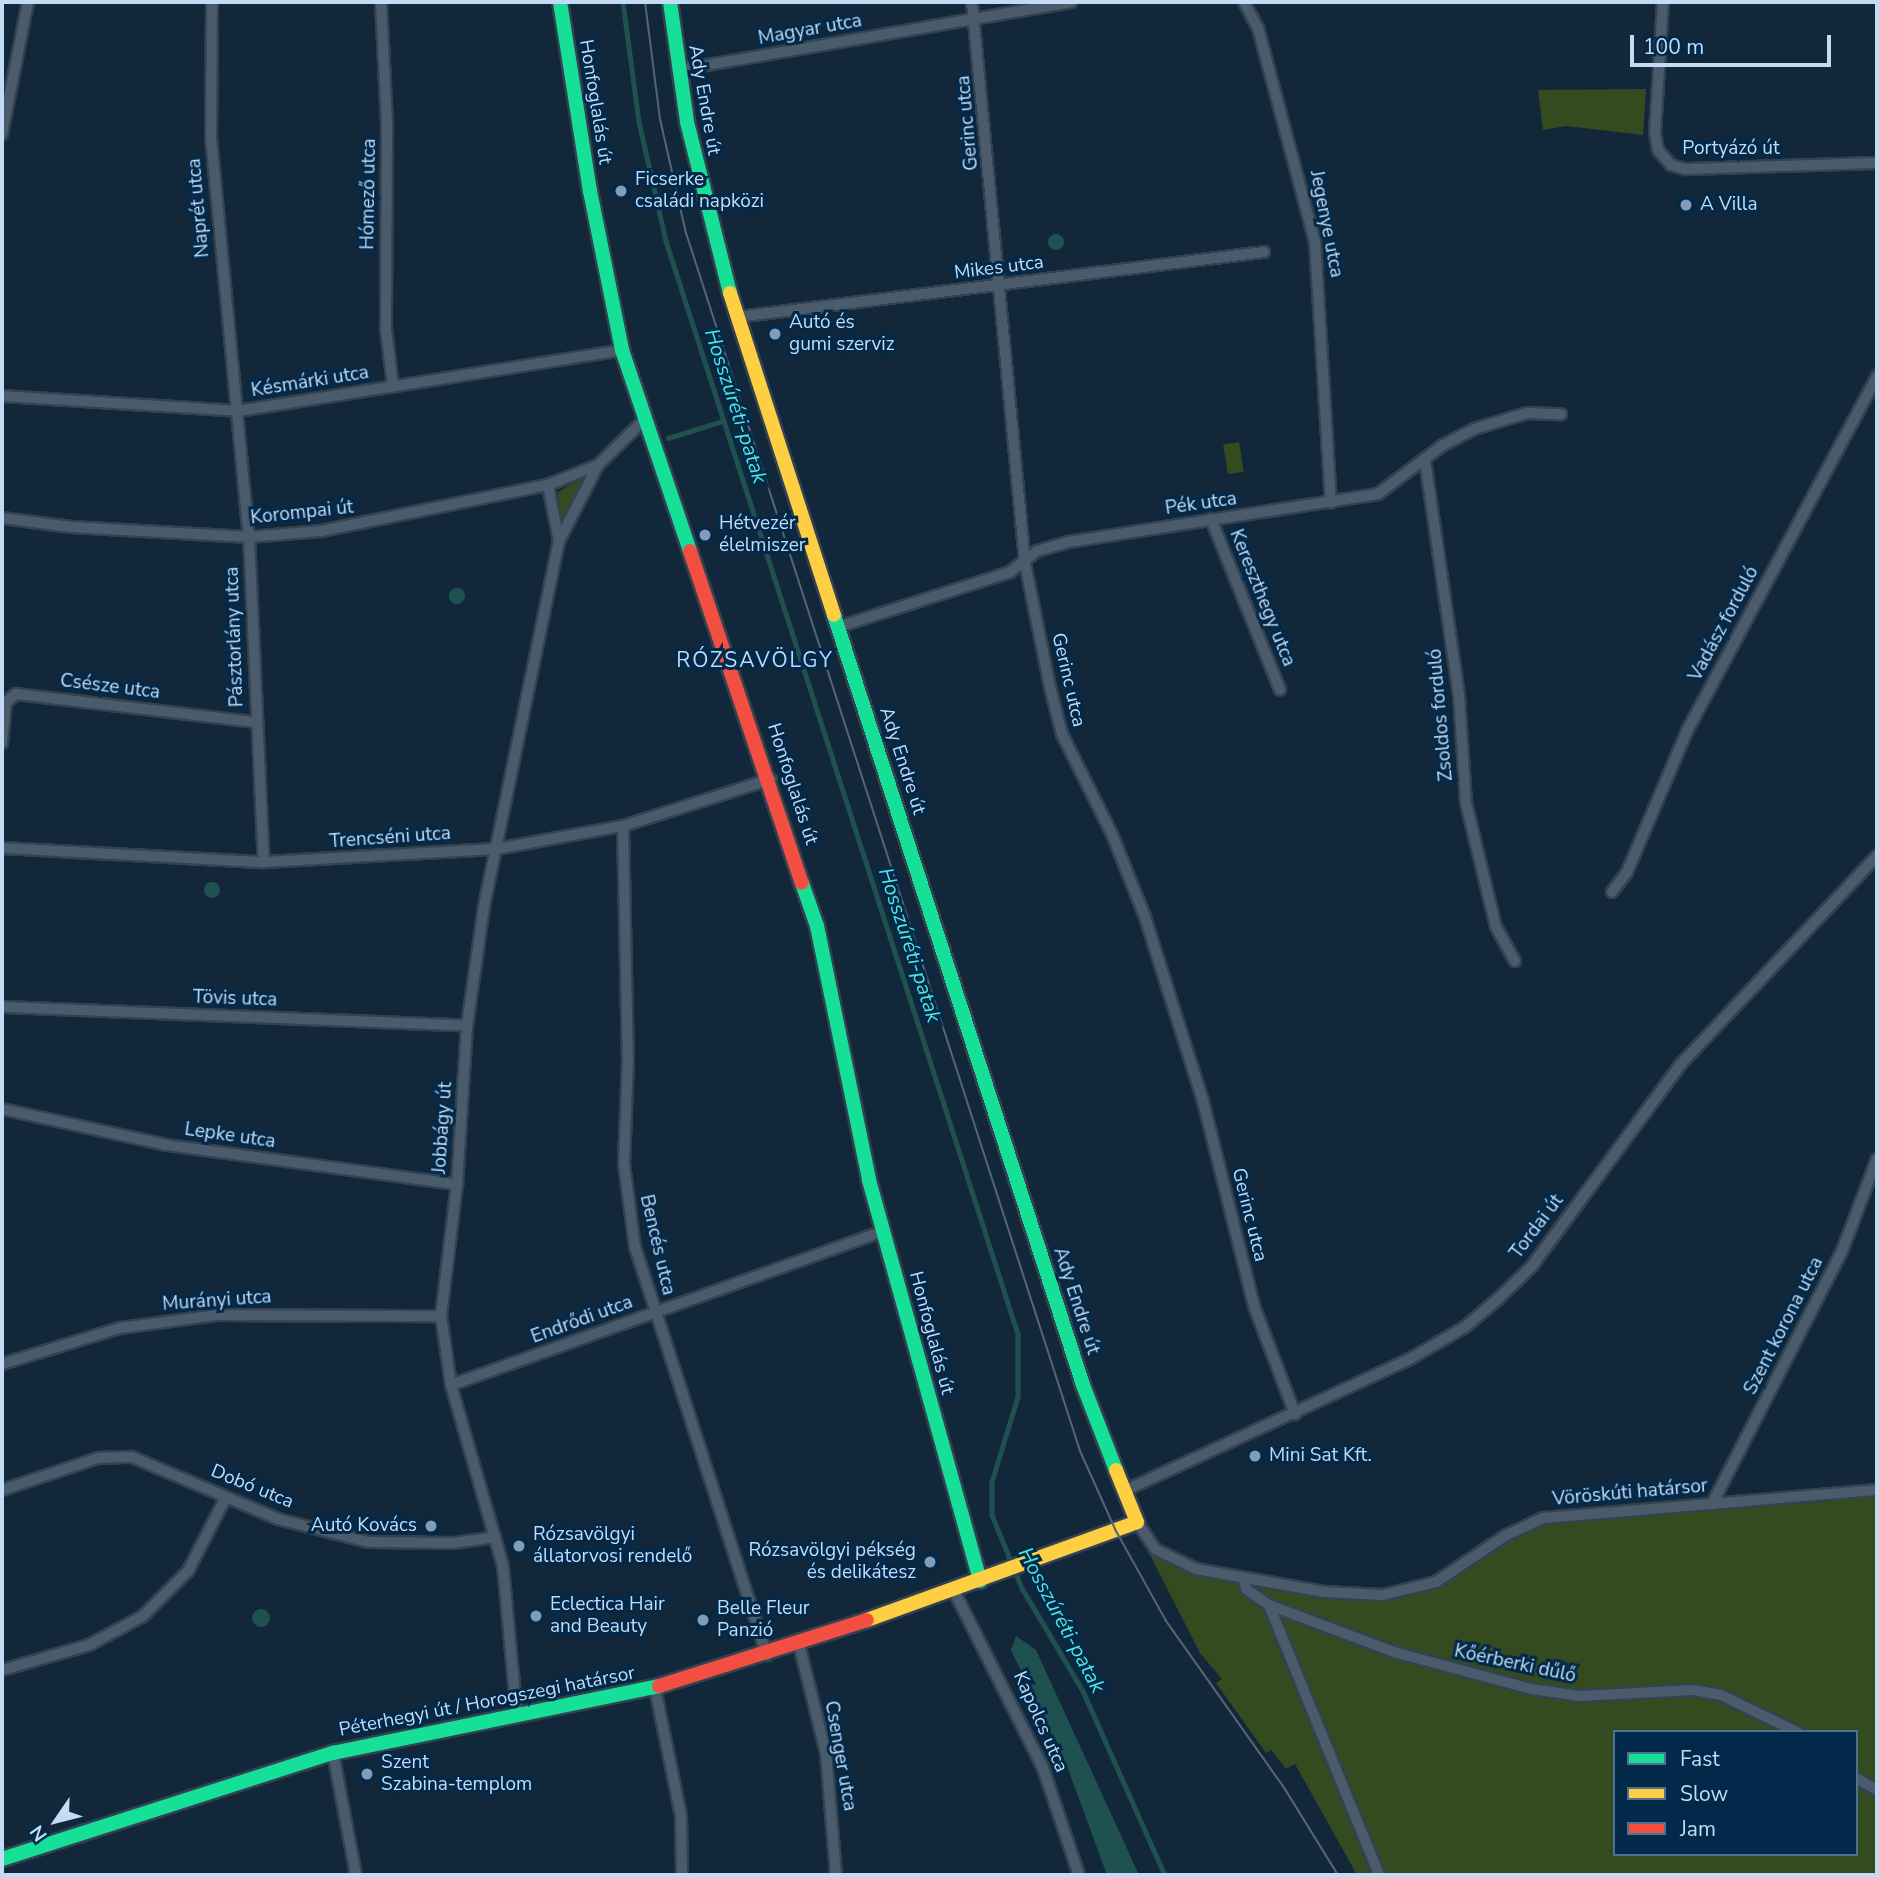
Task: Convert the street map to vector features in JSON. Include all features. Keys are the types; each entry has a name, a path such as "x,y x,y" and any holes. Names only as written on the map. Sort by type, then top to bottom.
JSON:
{"street":[{"path":"2,134 28,2"},
{"name":"Naprét utca","path":"212,2 212,164 238,411"},
{"name":"Hómező utca","path":"381,2 387,122 386,329 393,386"},
{"name":"Honfoglalás út","path":"560,2 590,191 622,350 644,420 683,520 771,779 833,986 883,1231 980,1581"},
{"name":"Ady Endre út","path":"670,2 678,70 711,228 737,317 1083,1385 1137,1522"},
{"name":"Gerinc utca","path":"972,2 976,18 1025,563 1062,734 1108,824 1145,917 1203,1101 1254,1306 1295,1414"},
{"name":"Magyar utca","path":"678,70 1071,2"},
{"name":"Jegenye utca","path":"1244,2 1258,28 1315,242 1331,503"},
{"name":"Portyázó út","path":"1663,2 1655,133 1658,150 1671,165 1685,169 1877,163"},
{"name":"Mikes utca","path":"737,317 1264,252"},
{"name":"Késmárki utca","path":"2,396 238,411 622,350"},
{"name":"Vadász forduló","path":"1612,892 1627,872 1687,731 1877,376"},
{"name":"Pásztorlány utca","path":"238,411 249,537 255,722 264,862"},
{"name":"Pék utca","path":"838,627 1010,572 1025,563 1037,551 1068,541 1378,494 1443,445 1486,425 1527,413 1562,414"},
{"name":"Jobbágy út","path":"517,1717 508,1592 496,1537 451,1385 441,1315 457,1184 467,1026 496,849 559,541 598,465 644,420"},
{"name":"Zsoldos forduló","path":"1425,460 1459,695 1466,803 1496,927 1515,961"},
{"name":"Korompai út","path":"2,518 71,527 249,537 376,523 548,485 598,465"},
{"name":"Jobbágy út","path":"548,485 559,541"},
{"name":"Kereszthegy utca","path":"1211,519 1280,690"},
{"name":"Csésze utca","path":"2,743 6,702 16,694 255,722"},
{"name":"Trencséni utca","path":"2,848 264,862 496,849 623,825 771,779"},
{"name":"Bencés utca","path":"623,825 628,1059 624,1164 635,1247 767,1654"},
{"name":"Tordai út","path":"1124,1491 1295,1414 1444,1341 1519,1280 1680,1065 1877,856"},
{"name":"Tövis utca","path":"2,1007 467,1026"},
{"name":"Lepke utca","path":"2,1109 167,1145 457,1184"},
{"name":"Szent korona utca","path":"1712,1504 1842,1251 1877,1159"},
{"name":"Endrődi utca","path":"451,1385 883,1231"},
{"name":"Murányi utca","path":"2,1364 120,1328 218,1315 441,1315"},
{"name":"Dobó utca","path":"2,1490 119,1455 148,1460 278,1518 368,1542 430,1544 496,1537"},
{"name":"Vöröskúti határsor","path":"1137,1522 1148,1542 1180,1564 1324,1592 1404,1592 1448,1576 1505,1536 1543,1518 1873,1490"},
{"path":"2,1670 89,1644 143,1616 188,1571 226,1497"},
{"name":"Péterhegyi út / Horogszegi határsor","path":"2,1859 333,1753 655,1688 799,1644 954,1591 1137,1522"},
{"name":"Kőérberki dűlő","path":"1244,1578 1246,1589 1269,1605 1394,1653 1531,1689 1580,1696 1693,1690 1721,1695 1793,1730"},
{"name":"Kapolcs utca","path":"954,1591 1041,1762 1079,1875"},
{"name":"Kőérberki dűlő","path":"1269,1605 1379,1875"},
{"name":"Csenger utca","path":"799,1644 825,1753 836,1875"},
{"path":"655,1688 679,1804 682,1875"},
{"path":"333,1753 356,1875"},
{"path":"1858,1779 1877,1790"}],"green space":[{"path":"1646,89 1643,135 1566,126 1543,130 1538,90"},
{"path":"1239,442 1244,472 1228,474 1223,445"},
{"path":"581,478 584,483 565,519 560,519 558,492"},
{"path":"1877,1483 1877,1875 1357,1875 1295,1764 1286,1769 1271,1750 1266,1753 1216,1683 1222,1679 1200,1653 1149,1553 1155,1549 1179,1564 1324,1592 1419,1589 1543,1518 1713,1507"}],"shaded area":[{"path":"1056,234 1062,236 1062,248 1056,250 1050,248 1048,242 1050,236"},
{"path":"457,588 463,590 463,602 457,604 451,602 449,596 451,590"},
{"path":"212,882 218,884 218,896 212,898 206,896 204,890 206,884"},
{"path":"257,1609 265,1609 270,1618 268,1625 257,1627 252,1622 252,1614"},
{"path":"1016,1636 1036,1650 1139,1875 1107,1875 1067,1766 1011,1650"}],"waterway":[{"name":"Hosszúréti-patak","path":"623,2 639,122 666,241 1018,1334 1018,1397 992,1482 992,1515 1022,1588 1083,1691 1165,1875"},
{"path":"668,438 723,421"}],"tram line":[{"path":"645,2 660,119 686,233 1080,1451 1116,1531 1166,1621 1283,1786 1338,1875"}],"traffic: fast":[{"path":"560,2 590,191 622,350 690,551"},
{"path":"670,2 687,122 730,293"},
{"path":"834,615 1083,1385 1116,1470"},
{"path":"802,883 817,926 869,1180 980,1581"},
{"path":"2,1859 333,1753 659,1686"}],"traffic: slow":[{"path":"730,293 834,615"},
{"path":"867,1620 1137,1522 1116,1470"}],"traffic: jam":[{"path":"690,551 802,883"},
{"path":"659,1686 867,1620"}],"place":[{"name":"Ficserke családi napközi","path":"621,191"},
{"name":"A Villa","path":"1686,205"},
{"name":"Autó és gumi szerviz","path":"775,334"},
{"name":"Hétvezér élelmiszer","path":"705,535"},
{"name":"Mini Sat Kft.","path":"1255,1456"},
{"name":"Autó Kovács","path":"431,1526"},
{"name":"Rózsavölgyi állatorvosi rendelő","path":"519,1546"},
{"name":"Rózsavölgyi pékség és delikátesz","path":"930,1562"},
{"name":"Eclectica Hair and Beauty","path":"536,1616"},
{"name":"Belle Fleur Panzió","path":"703,1620"},
{"name":"Szent Szabina-templom","path":"367,1774"}],"district":[{"name":"RÓZSAVÖLGY","path":"755,660"}]}
